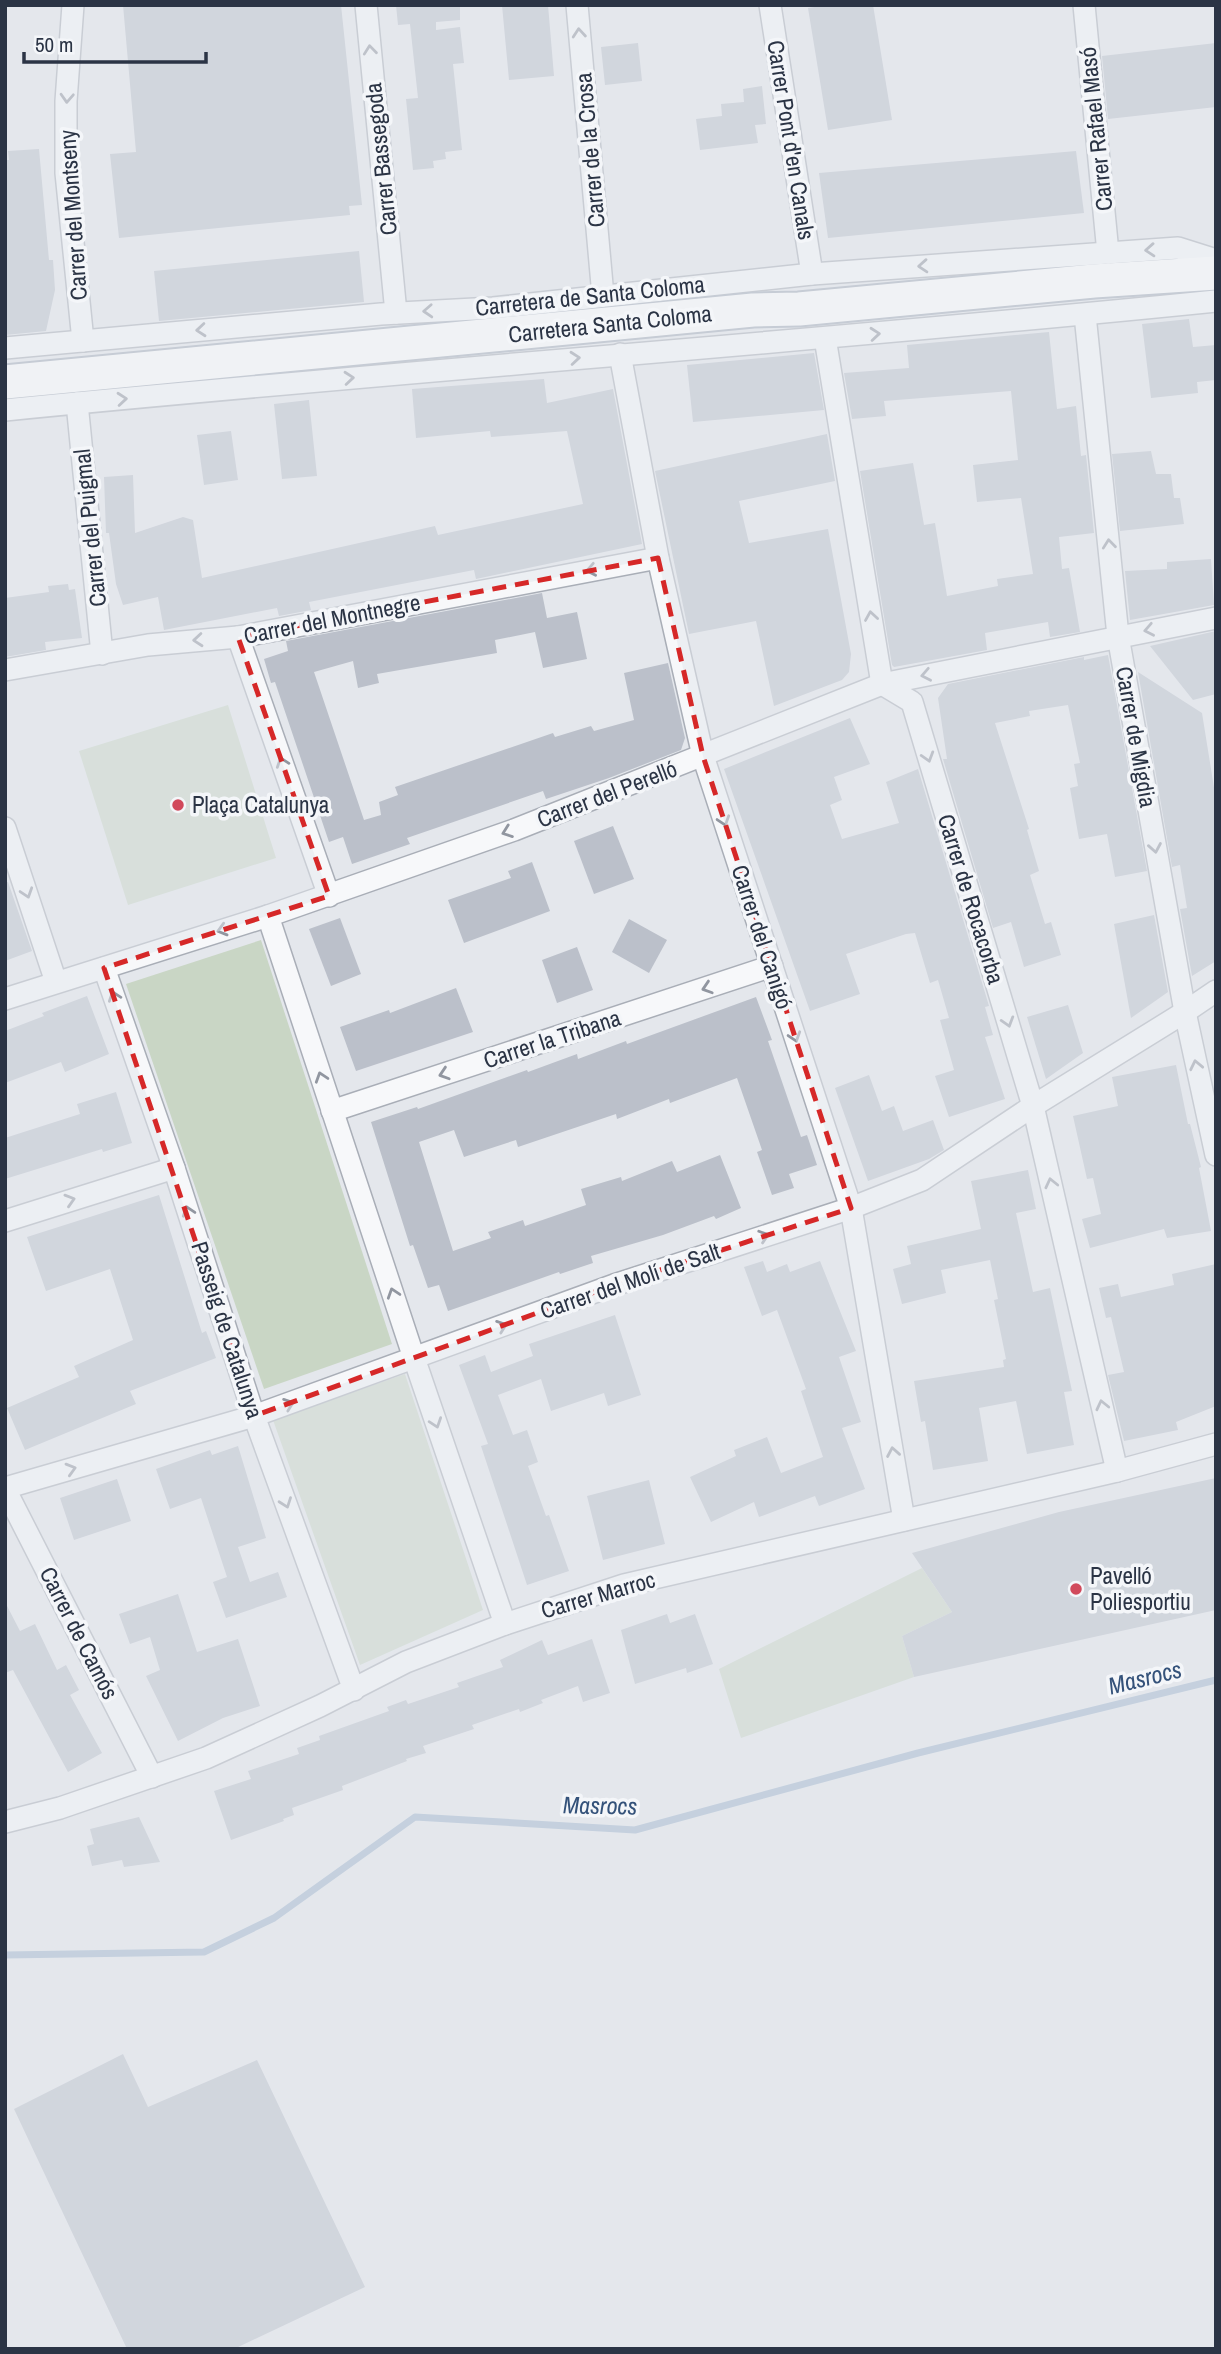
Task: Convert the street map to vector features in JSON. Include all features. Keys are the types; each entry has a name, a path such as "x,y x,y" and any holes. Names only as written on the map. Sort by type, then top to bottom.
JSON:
{"main road":[{"name":"Carretera Santa Coloma","path":"5,382 753,310 799,309 1094,281 1216,273"}],"street":[{"name":"Carrer del Montseny","path":"73,5 66,101 66,173 83,341"},
{"name":"Carrer Bassegoda","path":"366,5 396,313"},
{"name":"Carrer de la Crosa","path":"577,5 603,296"},
{"name":"Carrer Pont d'en Canals","path":"770,5 812,274"},
{"name":"Carrer Rafael Masó","path":"1084,5 1108,253"},
{"name":"Carretera de Santa Coloma","path":"5,348 396,313 493,307 812,274 1178,248 1216,260"},
{"name":"Carretera Santa Coloma","path":"5,410 1085,315 1216,301"},
{"name":"Carrer de Migdia","path":"1085,315 1118,636 1185,1012 1216,1155"},
{"path":"825,338 882,684"},
{"name":"Carrer del Canigó","path":"620,354 658,558 703,756 851,1208 904,1520"},
{"name":"Carrer del Puigmal","path":"77,403 102,654"},
{"name":"Carrer del Montnegre","path":"5,670 148,645 238,637 658,558"},
{"name":"Carrer del Perelló","path":"5,999 268,916 514,830 882,684 1216,618"},
{"path":"238,637 329,895"},
{"name":"Carrer de Rocacorba","path":"882,684 912,702 1033,1105 1117,1471"},
{"path":"5,828 56,982"},
{"path":"268,916 505,1623"},
{"name":"Carrer la Tribana","path":"332,1111 772,965"},
{"name":"Passeig de Catalunya","path":"104,968 174,1168 254,1416 354,1690"},
{"name":"Carrer del Molí de Salt","path":"5,1489 254,1416 614,1285 851,1208 922,1180 1033,1105 1216,991"},
{"path":"5,1220 174,1168"},
{"name":"Carrer Marroc","path":"5,1822 60,1808 206,1758 354,1690 406,1662 505,1623 624,1585 1117,1471 1216,1444"},
{"name":"Carrer de Camós","path":"5,1489 152,1777"}],"highlighted area":[{"path":"658,558 703,756 851,1208 614,1285 254,1416 104,968 329,896 238,637"}],"green space":[{"name":"Plaça Catalunya","path":"228,705 276,858 128,905 79,751"},
{"path":"261,940 392,1344 264,1389 126,984"},
{"path":"405,1374 483,1610 360,1665 273,1420"},
{"path":"922,1568 952,1612 902,1636 914,1677 741,1738 719,1669"}],"building":[{"path":"123,5 341,5 362,205 349,206 350,215 119,238 110,154 136,152"},
{"path":"396,5 460,5 460,20 436,22 436,30 460,27 464,63 453,64 462,150 445,152 446,159 433,161 434,168 413,170 406,99 418,98 410,24 398,25"},
{"path":"502,5 548,5 554,76 509,80"},
{"path":"827,5 873,5 892,120 828,130 808,8"},
{"path":"638,43 642,81 605,85 601,47"},
{"path":"1216,43 1216,107 1108,119 1102,56"},
{"path":"762,86 766,124 755,125 758,143 700,150 696,119 722,116 721,104 744,102 743,89"},
{"path":"39,149 49,260 53,260 55,290 46,331 5,335 5,160 9,160 8,151"},
{"path":"1076,151 1084,213 828,238 819,173"},
{"path":"359,251 364,302 159,321 154,271"},
{"path":"1189,319 1193,347 1216,345 1216,380 1197,382 1198,393 1151,398 1142,324"},
{"path":"1049,332 1057,409 1076,406 1081,456 1086,455 1094,533 1059,537 1062,569 1069,568 1080,632 1050,637 1048,622 985,633 987,650 894,667 860,471 913,463 924,525 935,523 947,596 998,586 997,579 1033,574 1021,498 977,502 973,465 1018,460 1011,391 884,401 886,416 852,419 844,373 909,368 907,345"},
{"path":"814,353 824,410 693,422 687,365"},
{"path":"544,379 547,403 613,389 642,544 476,579 474,570 309,602 311,610 279,616 277,608 164,630 158,597 123,605 116,584 109,533 106,533 104,477 133,475 135,533 183,517 193,520 202,578 435,526 438,535 583,504 567,431 491,437 490,431 416,438 412,389"},
{"path":"309,400 317,476 282,479 274,404"},
{"path":"231,431 238,480 204,485 197,435"},
{"path":"827,434 835,481 739,501 749,543 828,529 851,654 849,672 842,680 774,706 756,621 689,634 655,471"},
{"path":"1151,451 1156,474 1171,474 1174,498 1180,498 1184,524 1120,531 1112,454"},
{"path":"1211,559 1214,605 1130,620 1125,571 1167,569 1167,562"},
{"path":"68,584 69,590 75,589 82,638 45,642 46,650 5,657 5,598 49,592 48,586"},
{"path":"542,593 547,618 577,612 587,659 543,668 535,632 495,640 497,653 377,674 379,683 358,688 353,661 314,672 364,820 381,815 379,802 398,795 395,787 553,733 555,737 591,726 594,731 634,720 624,673 668,663 685,738 681,750 546,799 543,791 407,838 410,844 352,864 343,837 329,842 275,682 271,683 264,659 288,651 286,641"},
{"path":"1216,631 1216,694 1193,700 1150,646"},
{"path":"1108,655 1147,871 1115,877 1107,834 1079,839 1070,788 1078,786 1074,764 1080,763 1068,705 1029,711 1030,716 995,723 1029,829 1027,830 1039,871 1030,875 1045,924 1051,922 1061,955 1024,967 1011,922 993,928 943,759 947,759 938,698 948,684 1084,657 1084,660"},
{"path":"1138,672 1202,713 1216,800 1216,961 1192,976 1180,909 1187,908 1180,865 1172,867"},
{"path":"850,718 870,764 834,777 842,800 830,805 842,839 899,823 886,782 918,769 989,1006 985,1007 993,1035 985,1037 1005,1099 949,1117 935,1076 954,1070 940,1020 949,1018 938,980 930,983 915,933 846,954 860,994 810,1011 724,769"},
{"path":"613,826 634,879 594,894 574,841"},
{"path":"532,862 550,911 464,943 448,900 511,878 508,871"},
{"path":"8,882 32,951 5,961 5,883"},
{"path":"1154,915 1168,992 1131,1018 1114,924"},
{"path":"340,918 361,974 331,986 309,929"},
{"path":"629,919 667,940 649,973 612,952"},
{"path":"577,947 593,990 557,1003 542,960"},
{"path":"456,988 473,1032 356,1071 340,1027 389,1010 390,1013"},
{"path":"87,996 109,1054 65,1072 61,1062 5,1083 5,1031"},
{"path":"756,997 801,1137 807,1135 817,1165 789,1174 794,1188 772,1195 757,1152 762,1150 737,1078 670,1103 669,1099 617,1119 616,1114 518,1147 516,1140 464,1157 454,1130 419,1142 453,1251 491,1238 488,1232 523,1220 525,1226 586,1205 581,1189 621,1177 622,1181 672,1161 677,1172 720,1155 741,1208 716,1219 714,1216 663,1235 591,1256 593,1263 560,1274 559,1272 448,1311 439,1285 428,1288 413,1245 410,1246 371,1122 417,1107 418,1109 577,1054 578,1059 626,1041 627,1044"},
{"path":"1068,1005 1083,1053 1046,1079 1027,1017"},
{"path":"1176,1065 1188,1124 1201,1167 1199,1168 1211,1231 1167,1238 1164,1229 1090,1248 1082,1219 1101,1214 1093,1178 1087,1179 1073,1116 1118,1106 1112,1077"},
{"path":"869,1075 882,1111 894,1106 903,1131 933,1120 944,1150 929,1159 868,1181 835,1088"},
{"path":"116,1092 132,1143 103,1152 102,1149 5,1179 5,1138 80,1114 77,1104"},
{"path":"1028,1170 1036,1209 1016,1213 1033,1292 1050,1288 1072,1391 1064,1392 1074,1445 1027,1454 1016,1401 979,1408 988,1461 933,1470 925,1421 921,1422 914,1381 1004,1367 1003,1360 1006,1359 994,1300 998,1299 990,1260 941,1270 946,1293 902,1304 893,1269 911,1264 907,1246 981,1229 971,1181"},
{"path":"159,1195 202,1333 206,1331 216,1358 130,1391 136,1404 25,1450 7,1408 79,1377 74,1366 133,1340 110,1269 46,1291 27,1237"},
{"path":"763,1261 767,1272 787,1264 790,1272 820,1261 856,1351 839,1357 861,1422 842,1428 865,1489 819,1506 815,1496 759,1517 754,1502 711,1522 690,1477 736,1456 734,1450 767,1437 781,1473 823,1457 801,1391 806,1389 777,1310 762,1316 744,1267"},
{"path":"1216,1264 1216,1406 1176,1422 1178,1430 1124,1441 1108,1375 1124,1372 1111,1317 1106,1318 1099,1288 1118,1284 1121,1297 1174,1285 1172,1274"},
{"path":"615,1315 641,1395 608,1406 604,1393 551,1411 541,1379 498,1395 513,1435 527,1430 538,1462 528,1466 569,1571 527,1585 481,1446 488,1444 459,1365 485,1355 491,1372 533,1356 529,1344"},
{"path":"238,1446 266,1538 238,1547 250,1582 278,1572 287,1597 226,1618 213,1582 227,1577 201,1498 170,1509 156,1469 210,1450 212,1455"},
{"name":"Pavelló Poliesportiu","path":"1216,1478 1216,1610 914,1677 902,1636 952,1612 912,1553 1059,1512"},
{"path":"117,1479 131,1521 74,1540 60,1498"},
{"path":"649,1480 665,1544 603,1560 587,1496"},
{"path":"178,1594 197,1652 238,1639 260,1706 223,1718 178,1741 146,1676 160,1670 150,1637 130,1644 119,1614"},
{"path":"5,1602 20,1631 35,1624 57,1670 66,1665 79,1690 70,1695 102,1753 68,1772 13,1670 5,1673"},
{"path":"667,1614 670,1623 695,1614 713,1664 687,1673 686,1668 635,1684 621,1630"},
{"path":"592,1639 610,1693 583,1702 578,1686 541,1700 543,1703 520,1712 519,1709 472,1725 474,1729 423,1746 426,1753 342,1786 343,1790 292,1808 294,1815 283,1819 284,1821 231,1840 214,1791 251,1779 248,1771 299,1754 297,1748 320,1740 319,1736 389,1711 387,1707 406,1700 408,1704 459,1687 457,1683 503,1667 500,1660 542,1640 548,1655"},
{"path":"139,1817 160,1862 124,1867 122,1860 92,1866 87,1846 94,1844 90,1829"},
{"path":"123,2054 148,2107 257,2060 365,2287 234,2349 127,2349 14,2109"}],"waterway":[{"name":"Masrocs","path":"5,1955 204,1952 274,1918 415,1817 635,1830 918,1753 1216,1680"}],"place":[{"name":"Plaça Catalunya","path":"178,805"},
{"name":"Pavelló Poliesportiu","path":"1076,1589"}]}
